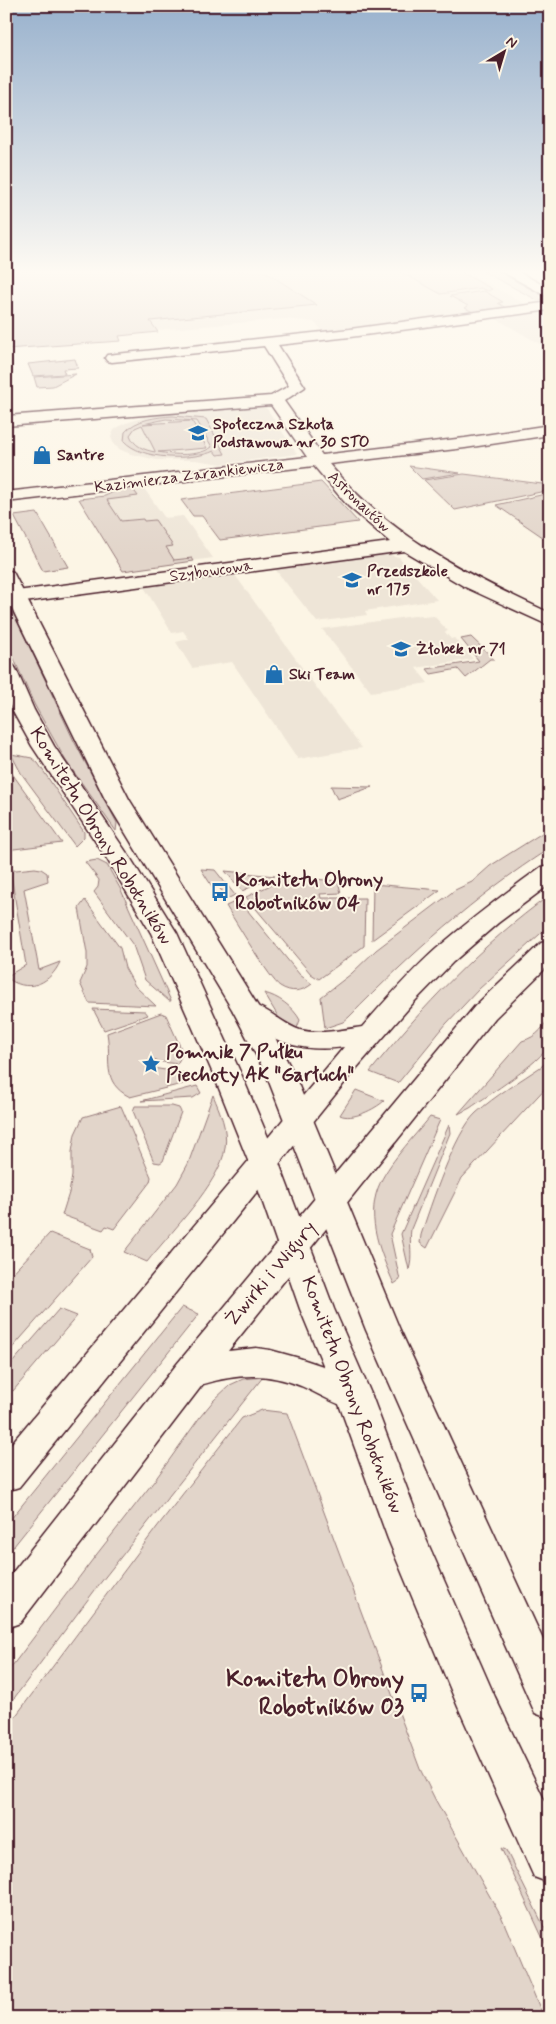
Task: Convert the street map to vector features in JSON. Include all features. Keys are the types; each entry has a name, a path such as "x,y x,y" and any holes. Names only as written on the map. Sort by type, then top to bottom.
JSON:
{"street":[{"path":"6,421 275,400 297,387 284,365"},
{"name":"Astronautów","path":"275,400 318,461 354,502 406,545 469,582 550,620"},
{"name":"Kazimierza Zarankiewicza","path":"6,497 465,443 550,430"},
{"name":"Szybowcowa","path":"16,597 406,545"},
{"name":"Komitetu Obrony Robotników","path":"6,576 117,799 247,1011 280,1074 383,1330 550,1700"},
{"name":"Komitetu Obrony Robotników","path":"6,669 23,710 43,746 119,859 164,933 228,1076 264,1163 317,1308 354,1396 407,1539 479,1708 550,1861"},
{"path":"6,1476 344,1065 404,996 444,956 489,918 550,872"},
{"name":"Żwirki i Wigury","path":"6,1611 242,1308 485,1012 550,948"},
{"path":"247,1011 276,1029 298,1038 342,1039 371,1034"},
{"path":"189,1374 227,1364 256,1362 293,1369 313,1376 354,1396"}],"shaded area":[{"path":"29,365 77,365 78,368 63,369 65,374 33,376"},
{"path":"76,374 53,386 37,387 34,377"},
{"name":"Społeczna Szkoła Podstawowa nr 30 STO","path":"265,406 297,454 222,464 195,460 157,460 121,450 114,445 111,437 114,430 123,424 148,416"},
{"path":"173,416 206,419 225,454 217,455 214,451 193,456 167,457 142,452 124,441 125,432 135,424 154,418","holes":["166,419 197,421 212,447 193,454 158,452 207,448 192,421 143,424","142,425 155,451 155,452 140,447 130,435 135,428"]},
{"path":"409,466 460,473 422,479"},
{"path":"464,474 550,485 550,490 455,510 424,480"},
{"path":"321,482 358,522 220,540 202,516 193,516 181,500"},
{"path":"143,487 165,518 183,516 213,558 170,564 143,519 121,521 105,496 117,490"},
{"path":"132,488 138,496 107,500 121,521 155,520 173,546 166,547 174,560 192,558 194,561 123,571 79,499 105,496 117,490"},
{"path":"550,493 550,542 496,505"},
{"path":"37,513 68,567 43,571 14,516"},
{"name":"Przedszkole nr 175","path":"386,554 399,557 437,600 365,611 367,615 317,622 275,569"},
{"path":"235,575 362,748 298,759 232,662 192,668 176,642 189,639 183,631 172,633 144,587"},
{"path":"6,597 74,741 117,823 116,831 66,761 34,704 6,641"},
{"name":"Żłobek nr 71","path":"421,615 423,617 434,616 448,631 445,632 451,639 454,638 473,659 416,668 428,683 371,692 322,629"},
{"path":"471,637 494,659 490,659 466,678 458,669 431,674 427,669 479,661 461,639"},
{"path":"11,754 32,758 38,763 84,832 84,837 75,846 21,773"},
{"path":"6,760 11,772 62,843 6,850"},
{"path":"331,786 372,787 337,799"},
{"path":"550,828 550,848 522,866 470,906 420,948 343,1022 325,1028 321,997 351,974 376,950 455,890 472,882 490,866"},
{"path":"97,860 107,865 121,890 171,1001 145,980 133,945 94,892 98,887 99,880 85,862"},
{"path":"35,868 47,873 48,881 24,889 39,970 60,962 46,980 33,985 25,985 10,980 9,975 26,965 11,875 6,877 6,871"},
{"path":"201,869 215,870 235,895 227,899 219,887 213,888"},
{"path":"225,871 275,876 242,891"},
{"path":"287,877 338,881 341,893 320,894 321,898 365,898 364,946 319,979 311,974 246,897"},
{"path":"373,884 440,890 372,940"},
{"path":"550,895 550,925 479,989 446,1024 398,1083 370,1072 432,1000 477,955 500,934"},
{"path":"85,900 120,948 125,968 135,986 156,1006 89,1003 80,983 87,967 87,953 79,908"},
{"path":"239,900 300,975 312,984 304,989 292,991 275,982 226,906"},
{"path":"264,993 280,999 293,1011 300,1020 297,1028 279,1018"},
{"path":"93,1009 145,1011 148,1015 104,1030"},
{"path":"550,1010 551,1037 549,1045 544,1052 513,1078 470,1108 458,1114 522,1041 537,1034 544,1026"},
{"path":"161,1013 166,1015 183,1053 177,1064 149,1060 146,1067 191,1074 190,1082 130,1097 114,1084 111,1077 107,1033"},
{"path":"550,1058 550,1083 462,1178 427,1248 420,1243 430,1207 452,1153 468,1123 484,1106 542,1066"},
{"path":"197,1086 201,1093 193,1098 141,1101"},
{"path":"356,1090 384,1101 369,1111 357,1115 340,1115"},
{"path":"213,1095 223,1121 226,1141 221,1162 214,1176 193,1207 147,1262 124,1252 177,1184 188,1164"},
{"path":"121,1106 151,1177 150,1182 114,1229 106,1226 103,1230 62,1215 72,1176 72,1152 75,1134 83,1117"},
{"path":"135,1106 172,1106 179,1108 181,1112 163,1161 160,1163 154,1162 133,1111"},
{"path":"430,1117 440,1120 390,1234 400,1280 394,1284 384,1261 374,1225 375,1200 382,1179 401,1151"},
{"path":"449,1125 450,1133 411,1229 411,1260 409,1270 401,1234"},
{"path":"50,1233 90,1249 92,1257 6,1355 6,1280"},
{"path":"182,1307 199,1314 6,1556 6,1525"},
{"path":"59,1309 77,1316 13,1391 6,1388 6,1370"},
{"path":"263,1377 98,1586 6,1709 6,1674 155,1480 200,1417 230,1385 243,1379"},
{"path":"262,1410 287,1413 420,1769 502,1918 544,2018 6,2018 6,1729 157,1527 242,1418"},
{"path":"501,1848 506,1850 550,1939 550,1954"}],"place":[{"name":"Społeczna Szkoła Podstawowa nr 30 STO","path":"198,433"},
{"name":"Santre","path":"42,455"},
{"name":"Przedszkole nr 175","path":"352,580"},
{"name":"Żłobek nr 71","path":"401,649"},
{"name":"Ski Team","path":"274,674"},
{"name":"Komitetu Obrony Robotników 04","path":"220,892"},
{"name":"Pomnik 7 Pułku Piechoty AK \"Garłuch\"","path":"151,1064"},
{"name":"Komitetu Obrony Robotników 03","path":"419,1693"}]}
